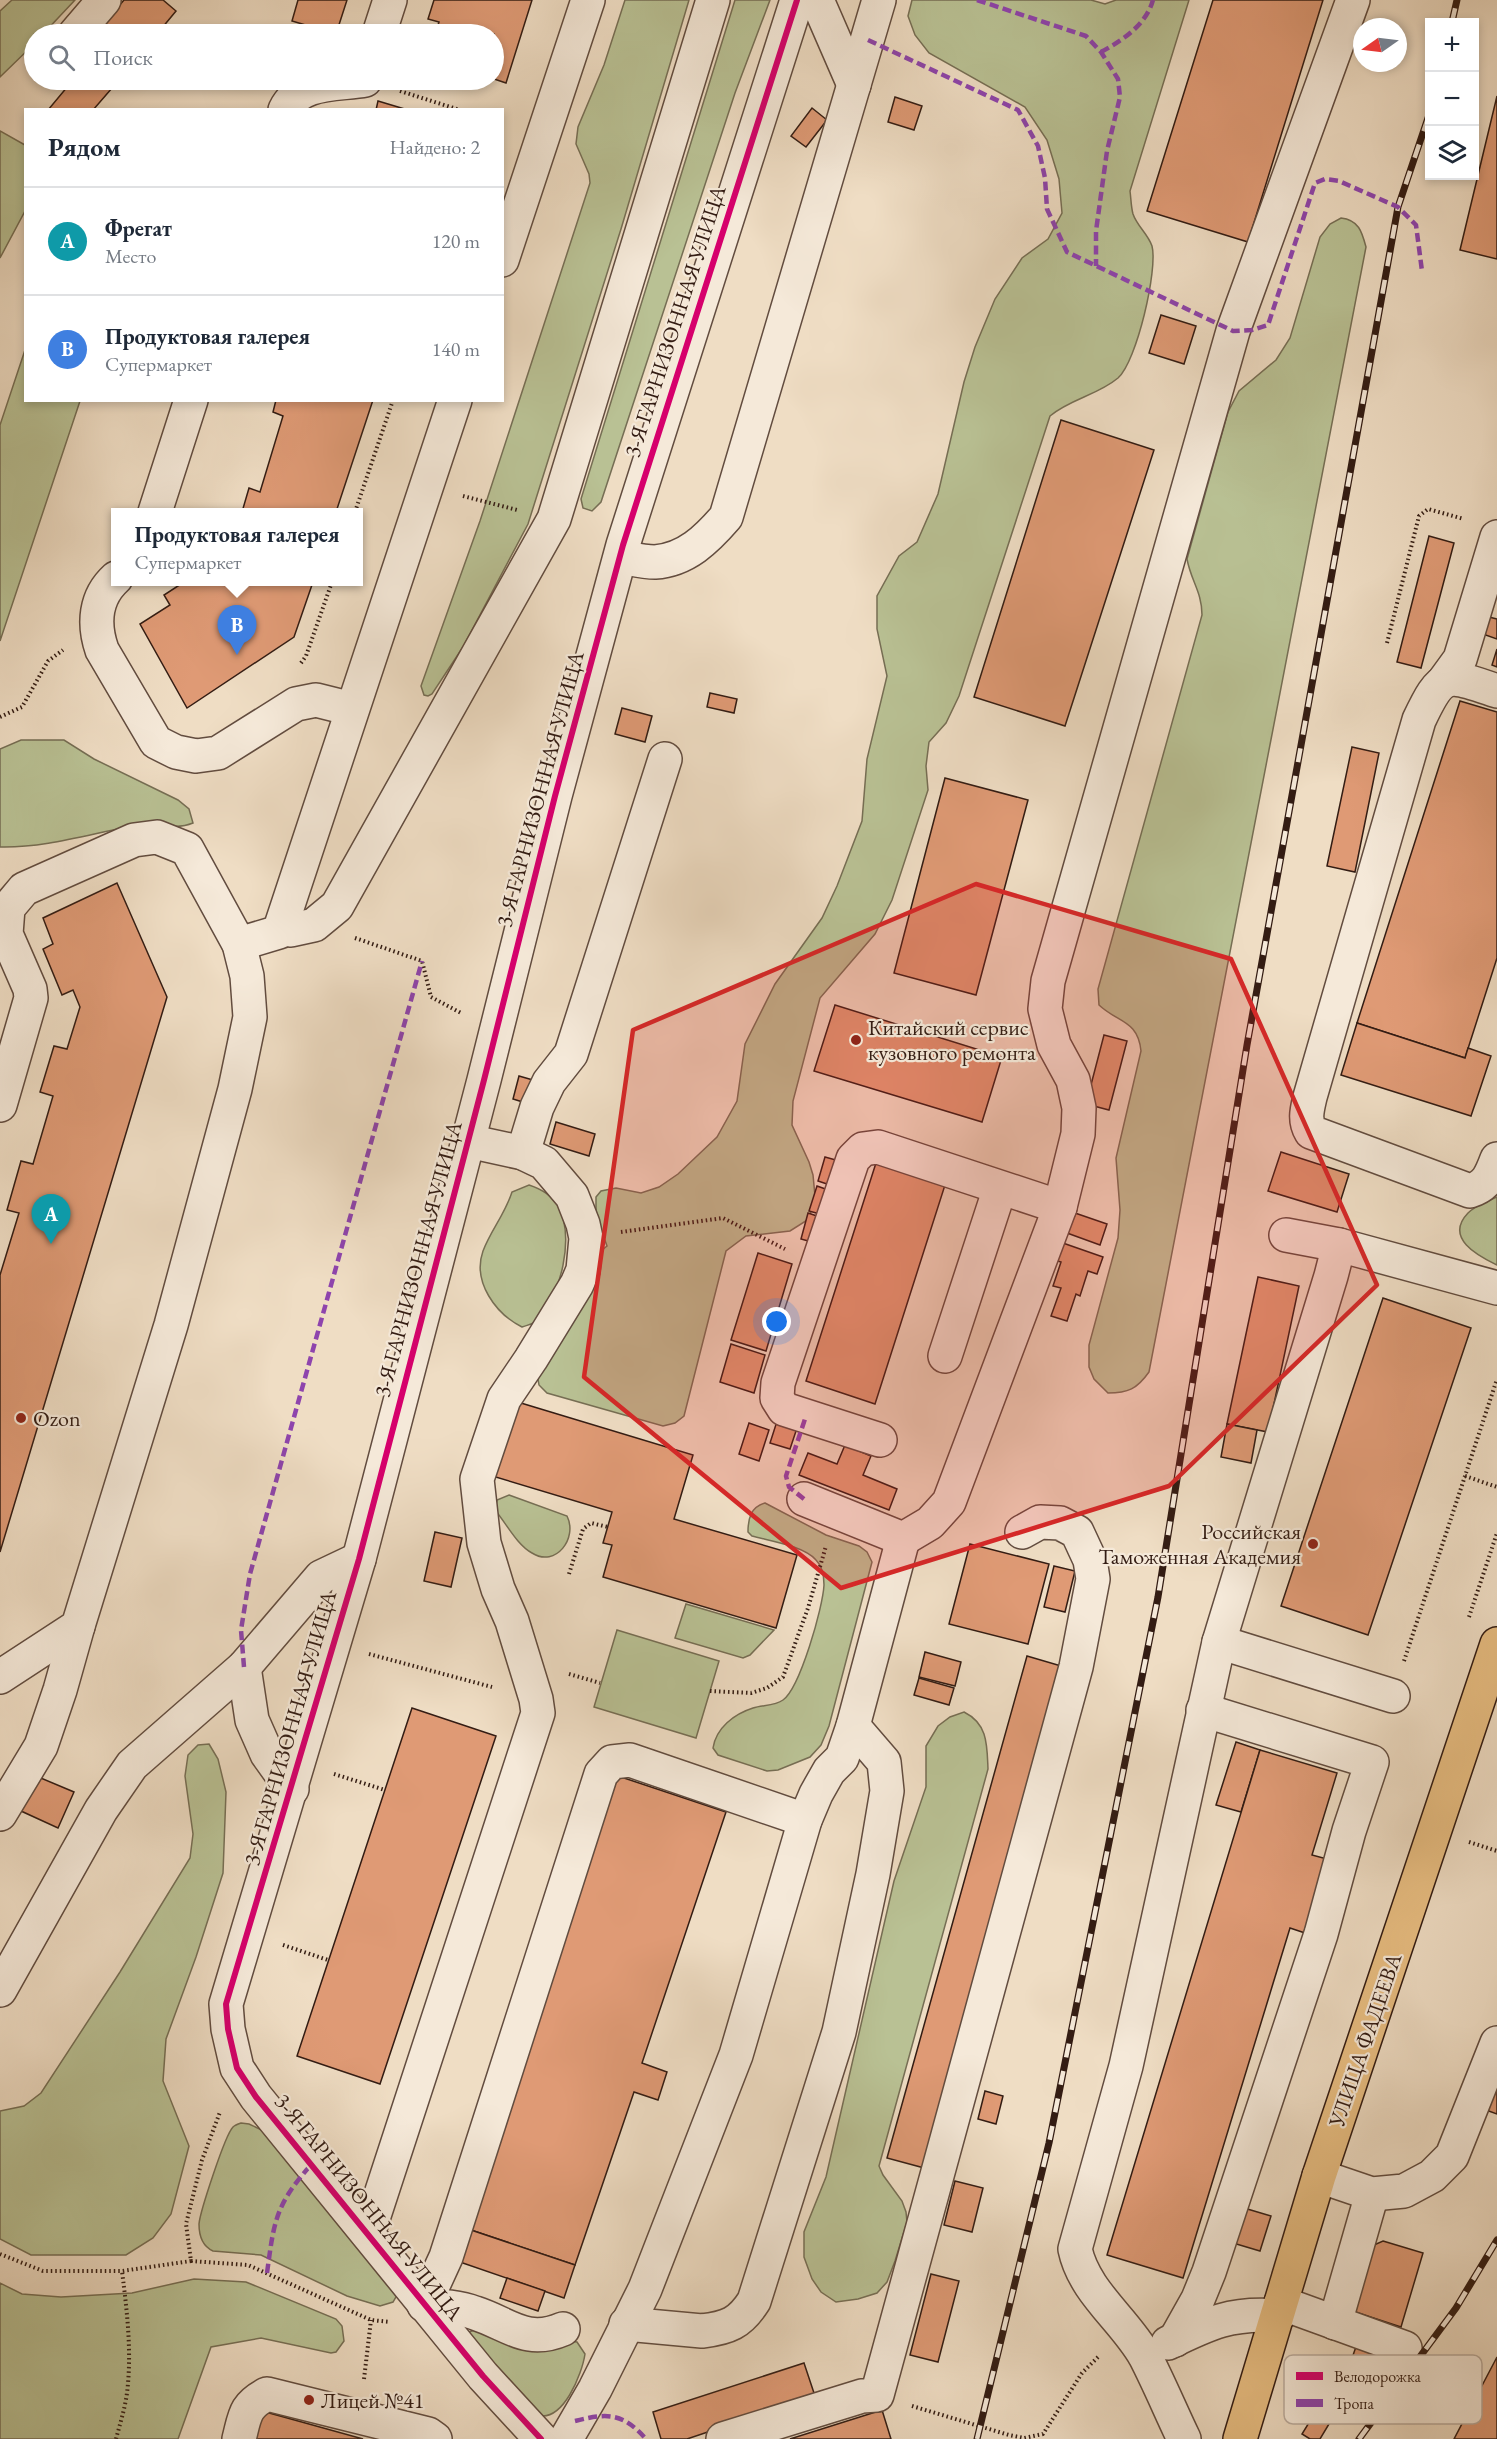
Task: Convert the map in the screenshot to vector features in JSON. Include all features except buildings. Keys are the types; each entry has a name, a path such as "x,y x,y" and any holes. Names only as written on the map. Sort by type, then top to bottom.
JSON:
{"main road":[{"name":"УЛИЦА ФАДЕЕВА","path":"1240,2439 1319,2176 1497,1644"}],"street":[{"path":"84,24 104,0"},
{"path":"382,24 390,0"},
{"path":"504,254 588,0"},
{"path":"303,927 337,906 554,519 712,0"},
{"name":"3-Я ГАРНИЗОННАЯ УЛИЦА","path":"541,2439 483,2376 256,2097 237,2068 228,2029 226,2004 359,1559 555,795 623,545 797,0"},
{"path":"817,0 854,85"},
{"path":"621,557 655,562 680,556 710,537 726,516 879,0"},
{"path":"566,2439 595,2389 653,2268 736,2055 805,1820 829,1771 842,1758 853,1726 903,1539 930,1523 949,1502 1060,1208 1078,1134 1079,1108 1073,1080 1054,1045 1045,1009 1048,981 1233,331 1353,0"},
{"path":"286,108 309,90"},
{"path":"157,508 190,402"},
{"path":"239,944 279,932 454,402"},
{"path":"1497,537 1460,659 1437,688 1419,720 1306,1110 1306,1124 1311,1132 1470,1191 1480,1188 1491,1177 1497,1159"},
{"path":"111,583 105,588 99,606 97,634 102,650 156,742 176,752 196,756 218,753 296,704 316,700 352,709"},
{"path":"1444,681 1457,677 1497,691"},
{"path":"523,1153 537,1107 549,1082 571,1054 665,759"},
{"path":"0,1105 31,998 30,989 6,934 8,908 24,889 134,840 157,837 187,849 239,944 247,976 250,1017 235,1089 171,1325 60,1690 41,1746 0,1814"},
{"path":"368,2234 538,1713 536,1699 512,1621 498,1588 484,1543 477,1479 504,1399 577,1284 583,1270 586,1238 572,1196 544,1163 523,1153 468,1141"},
{"path":"880,1440 784,1409 777,1398 778,1383 851,1164 863,1149 878,1147 1060,1208"},
{"path":"945,1356 1000,1188"},
{"path":"1286,1235 1339,1245 1497,1288"},
{"path":"1184,2439 1134,2342 1094,2290 1078,2262 1076,2249 1126,2066 1219,1642 1339,1245"},
{"path":"804,1500 903,1539"},
{"path":"723,2439 862,2396 877,2395 1076,1667 1093,1579 1090,1560 1077,1532 1060,1523 1040,1522 1022,1532"},
{"path":"3,1979 101,1810 132,1765 244,1667 321,1577 359,1559"},
{"path":"0,1677 78,1626"},
{"path":"1219,1642 1393,1696"},
{"path":"244,1667 252,1720 267,1754 291,1789"},
{"path":"1175,2340 1198,2299 1209,2272 1317,1945 1349,1831 1372,1762 1203,1710"},
{"path":"626,2324 702,2331 714,2330 728,2326 744,2317 754,2301 839,2032 873,1874 886,1791 884,1761 853,1726"},
{"path":"0,1765 41,1746"},
{"path":"563,2330 539,2337 527,2335 474,2312 424,2305 446,2257 601,1774 612,1762 630,1761 805,1820"},
{"path":"1319,2176 1372,2194 1404,2191 1432,2176 1452,2156 1497,2043"},
{"path":"1335,2323 1372,2194"},
{"path":"1134,2342 1175,2340 1224,2319 1280,2310 1335,2323 1405,2348"},
{"path":"239,2439 247,2408 255,2400 267,2394 428,2434 435,2439"}],"path":[{"path":"397,90 454,108"},
{"path":"357,508 392,402"},
{"path":"1387,643 1419,516 1428,509"},
{"path":"0,717 22,707 48,661"},
{"path":"303,927 422,961 431,997 462,1013"},
{"path":"586,1238 666,1224 723,1218 819,1263"},
{"path":"1393,1696 1497,1379"},
{"path":"1465,1476 1497,1487"},
{"path":"710,1691 751,1693 767,1688 783,1677 808,1608 836,1511"},
{"path":"569,1574 583,1529 591,1523 608,1527"},
{"path":"334,1645 536,1699"},
{"path":"328,1773 385,1790"},
{"path":"1469,1842 1497,1851"},
{"path":"275,1942 328,1960"},
{"path":"191,2261 186,2224 202,2160 237,2068"},
{"path":"0,2254 43,2271 122,2271 191,2261 248,2265 371,2320 394,2323 424,2305"},
{"path":"116,2439 127,2394 128,2367 129,2329 122,2271"},
{"path":"364,2375 371,2320"},
{"path":"950,2418 1024,2438 1043,2434 1082,2373 1134,2342"}],"highlighted area":[{"path":"976,884 1231,959 1377,1285 1169,1486 841,1588 584,1377 633,1030"}],"green space":[{"path":"12,0 75,0 52,24 24,24 24,54 0,77 0,11"},
{"path":"625,0 689,0 621,229 528,524 463,647 432,694 424,695 421,686 480,521 590,183 589,174 576,144 578,127 604,65"},
{"path":"735,0 770,0 735,93 601,502 592,511 583,508 581,499"},
{"path":"912,0 1091,0 1105,4 1116,0 1189,0 1130,191 1133,214 1152,246 1149,293 1139,335 1125,368 1118,378 1050,416 959,696 946,723 929,742 926,766 928,790 892,900 875,934 820,998 793,1101 792,1125 813,1175 815,1196 809,1219 790,1231 746,1236 726,1251 684,1416 675,1423 663,1426 547,1393 539,1385 537,1373 597,1254 607,1246 596,1215 596,1197 601,1191 616,1188 641,1193 659,1187 678,1174 717,1137 737,1101 745,1044 775,984 822,918 837,886 862,821 867,759 887,676 877,629 877,596 899,556 917,542 938,494 964,382 975,347 995,299 1022,258 1048,239 1062,213 1059,179 1047,140 1025,107 929,53 915,35 908,16"},
{"path":"0,131 24,144 24,213 0,258"},
{"path":"1341,218 1356,224 1366,247 1149,1372 1132,1389 1108,1393 1094,1379 1089,1367 1089,1345 1118,1238 1120,1210 1116,1158 1141,1051 1136,1033 1126,1023 1099,1005 1098,989 1202,615 1202,607 1187,559 1228,412 1239,391 1276,360 1290,338 1320,237 1330,224"},
{"path":"24,353 24,402 80,402 0,641 0,425"},
{"path":"21,740 64,740 94,759 178,800 189,809 193,823 177,826 128,827 49,843 0,847 0,749"},
{"path":"529,1185 546,1193 558,1206 563,1219 565,1249 559,1281 546,1309 537,1321 522,1327 503,1314 489,1296 481,1274 480,1263 486,1243 506,1208 512,1192"},
{"path":"1497,1197 1497,1265 1481,1257 1466,1245 1460,1230 1468,1213"},
{"path":"509,1495 567,1516 570,1533 563,1548 557,1554 541,1557 521,1545 495,1510 497,1500"},
{"path":"765,1503 826,1535 859,1546 867,1552 872,1562 829,1726 821,1745 810,1757 778,1770 767,1771 718,1755 713,1748 715,1741 722,1728 739,1714 753,1708 780,1702 790,1693 810,1646 820,1611 824,1585 820,1565 811,1555 786,1545 752,1536 748,1532 753,1510"},
{"path":"686,1604 774,1630 750,1655 743,1658 675,1638"},
{"path":"617,1630 719,1661 696,1738 594,1707"},
{"path":"964,1712 978,1723 985,1736 988,1769 879,2166 902,2201 907,2222 887,2282 877,2293 836,2302 821,2292 812,2279 804,2257 804,2232 826,2177 894,1881 926,1787 926,1746 938,1726 950,1717"},
{"path":"209,1744 218,1759 226,1792 223,1873 166,2039 163,2081 189,2146 171,2214 153,2238 126,2255 31,2255 0,2239 0,2111 24,2106 41,2093 120,1972 190,1858 193,1834 185,1776 188,1755 198,1745"},
{"path":"241,2123 266,2132 397,2295 393,2302 380,2306 347,2296 261,2255 213,2251 206,2246 199,2228 204,2205 229,2133 234,2126"},
{"path":"194,2279 246,2282 336,2319 342,2326 344,2341 336,2352 331,2353 261,2338 211,2347 178,2439 0,2439 0,2283 22,2294 61,2297 132,2293"},
{"path":"474,2330 577,2342 585,2354 580,2373 570,2395 555,2412 537,2415 467,2333"}],"railway":[{"path":"1453,18 1457,0"},
{"path":"977,2439 1049,2143 1158,1597 1247,1045 1398,207 1425,126"},
{"path":"1421,2355 1456,2308 1497,2240"},
{"path":"1359,2439 1370,2424"}],"marked path":[{"path":"977,0 1086,36 1101,52 1118,79 1120,97 1107,151 1096,231 1096,266"},
{"path":"1101,52 1133,31 1145,17 1153,0"},
{"path":"868,40 1018,110 1038,146 1045,178 1047,209 1067,252 1233,331 1252,330 1268,325 1315,183 1325,179 1339,181 1398,207 1416,225 1422,271"},
{"path":"244,1667 241,1630 250,1574 422,961"},
{"path":"804,1499 789,1487 786,1476 806,1416"},
{"path":"267,2273 278,2215 290,2192 311,2165"},
{"path":"575,2421 605,2416 621,2419 646,2439"}],"cycle path":[{"path":"541,2439 483,2376 256,2097 237,2068 228,2029 226,2004 359,1559 484,1080 555,796 623,545 797,0"}],"place":[{"name":"Продуктовая галерея","path":"237,655"},
{"name":"Китайский сервис кузовного ремонта","path":"856,1040"},
{"name":"Фрегат","path":"51,1244"},
{"name":"Ozon","path":"21,1418"},
{"name":"Российская Таможенная Академия","path":"1313,1544"},
{"name":"Лицей №41","path":"309,2400"}]}
